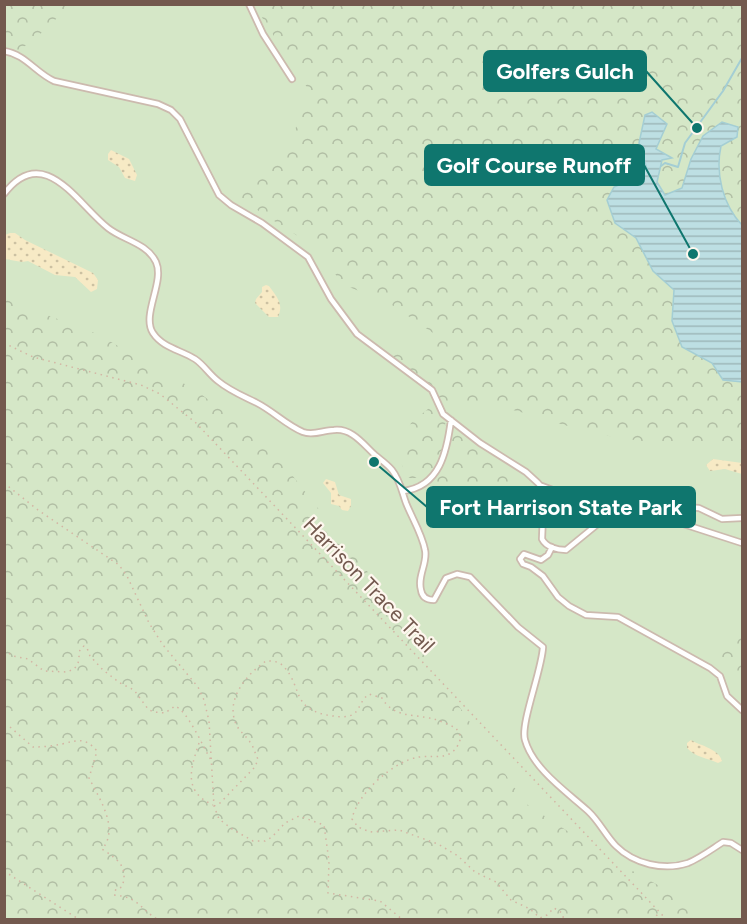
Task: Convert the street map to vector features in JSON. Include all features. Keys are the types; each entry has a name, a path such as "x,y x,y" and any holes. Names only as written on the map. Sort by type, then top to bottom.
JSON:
{"lane":[{"path":"249,4 263,34 292,79"},
{"path":"4,51 28,62 54,81 171,110 180,119 192,140 219,195 231,205 262,222 308,257 345,320 357,334 432,390 443,414 480,443 526,472 540,485 544,490 542,539 544,543 552,548 566,550 599,523 613,515 671,520 742,543"},
{"path":"4,194 25,175 39,173 52,177 62,184 107,227 133,241 155,260 158,270 149,324 153,333 164,344 195,360 216,380 237,395 256,402 301,431 310,434 344,430 352,434 389,466 403,491 425,551 420,588 426,598 434,600 446,578 457,574 470,577 518,627 543,647 524,735 525,742 558,787 596,819 615,845 628,857 643,862 675,866 690,862 723,842 731,843 742,850"},
{"path":"403,491 416,489 430,478 443,461 451,420"},
{"path":"540,485 549,490 586,493 609,501 687,506 699,508 722,519 742,518"},
{"path":"552,548 542,560 524,554 520,560 543,576 558,597 569,606 586,615 618,617 710,668 720,676 727,696 742,710"}],"path":[{"name":"Harrison Trace Trail","path":"4,343 33,357 141,385 160,394 196,423 667,920"},
{"path":"4,483 54,522 119,566 127,576 149,623 163,645 198,687 204,700 209,721 214,806 219,819 242,837 254,841 265,841 285,823 299,816 324,825 329,861 328,893 380,902 403,920"},
{"path":"4,650 13,656 28,659 44,671 67,672 74,669 80,657 80,649 86,647 90,656 103,670 134,690 148,709 165,713 175,706 179,707 186,714 211,760"},
{"path":"214,806 220,803 255,767 258,759 252,745 236,725 233,714 234,702 248,675 266,661 274,661 282,664 287,670 299,698 306,706 317,712 345,717 356,713 362,700 369,694 382,698 386,705 405,715 432,718 456,728 461,737 459,745 453,752 443,756 418,757 399,765 375,782 359,801 352,819 358,827 370,831 399,830 438,844 458,856 475,872 496,882 511,900 530,909 540,918 554,908 562,913 564,920"},
{"path":"4,727 10,727 33,747 62,744 75,739 91,744 97,751 89,778 102,800 109,825 107,843 102,849 112,854 122,866 124,879 122,887 116,889 114,894 125,895 141,904 159,920"},
{"path":"200,741 190,771 191,782 204,801 214,806"},
{"path":"4,871 80,920"},
{"path":"652,920 660,912"}],"green space":[{"path":"5,5 742,5 742,919 5,919"},
{"path":"5,5 67,5 66,9 23,48 5,58"},
{"path":"254,5 742,5 742,450 626,439 589,432 491,405 451,402 445,425 468,440 476,450 504,466 515,478 507,485 446,486 420,478 407,478 398,454 411,423 428,409 427,395 391,365 392,349 406,354 416,352 436,335 389,303 339,283 332,268 308,243 261,213 235,191 243,180 257,169 286,152 310,92"},
{"path":"5,299 97,334 197,391 271,448 367,571 525,803 602,854 692,904 714,919 5,919"},
{"path":"737,635 742,636 742,690 715,657"}],"sand":[{"path":"111,150 129,159 137,175 135,181 125,178 119,167 108,160"},
{"path":"15,233 93,273 98,280 97,289 91,292 75,277 55,275 28,261 5,259 5,235"},
{"path":"266,285 279,301 278,317 269,317 255,303 262,292 262,287"},
{"path":"713,459 742,463 742,474 725,469 710,471 706,465"},
{"path":"326,479 335,482 339,495 351,499 348,511 331,504 331,493 323,483"},
{"path":"691,740 714,751 722,761 718,763 694,753 687,748 687,743"}],"water":[{"path":"652,112 667,124 656,149 672,158 662,160 657,182 665,195 682,188 691,159 703,136 722,122 738,127 737,137 721,146 719,167 725,199 742,225 742,382 723,380 712,363 682,347 672,321 674,290 653,271 636,238 615,223 607,200 614,187 629,181 634,171 647,169 639,143 645,115"}],"waterway":[{"path":"661,166 665,163 678,167 685,143 723,91 742,58"}],"place":[{"name":"Golfers Gulch","path":"697,128"},
{"name":"Golf Course Runoff","path":"693,254"},
{"name":"Fort Harrison State Park","path":"374,462"}]}
